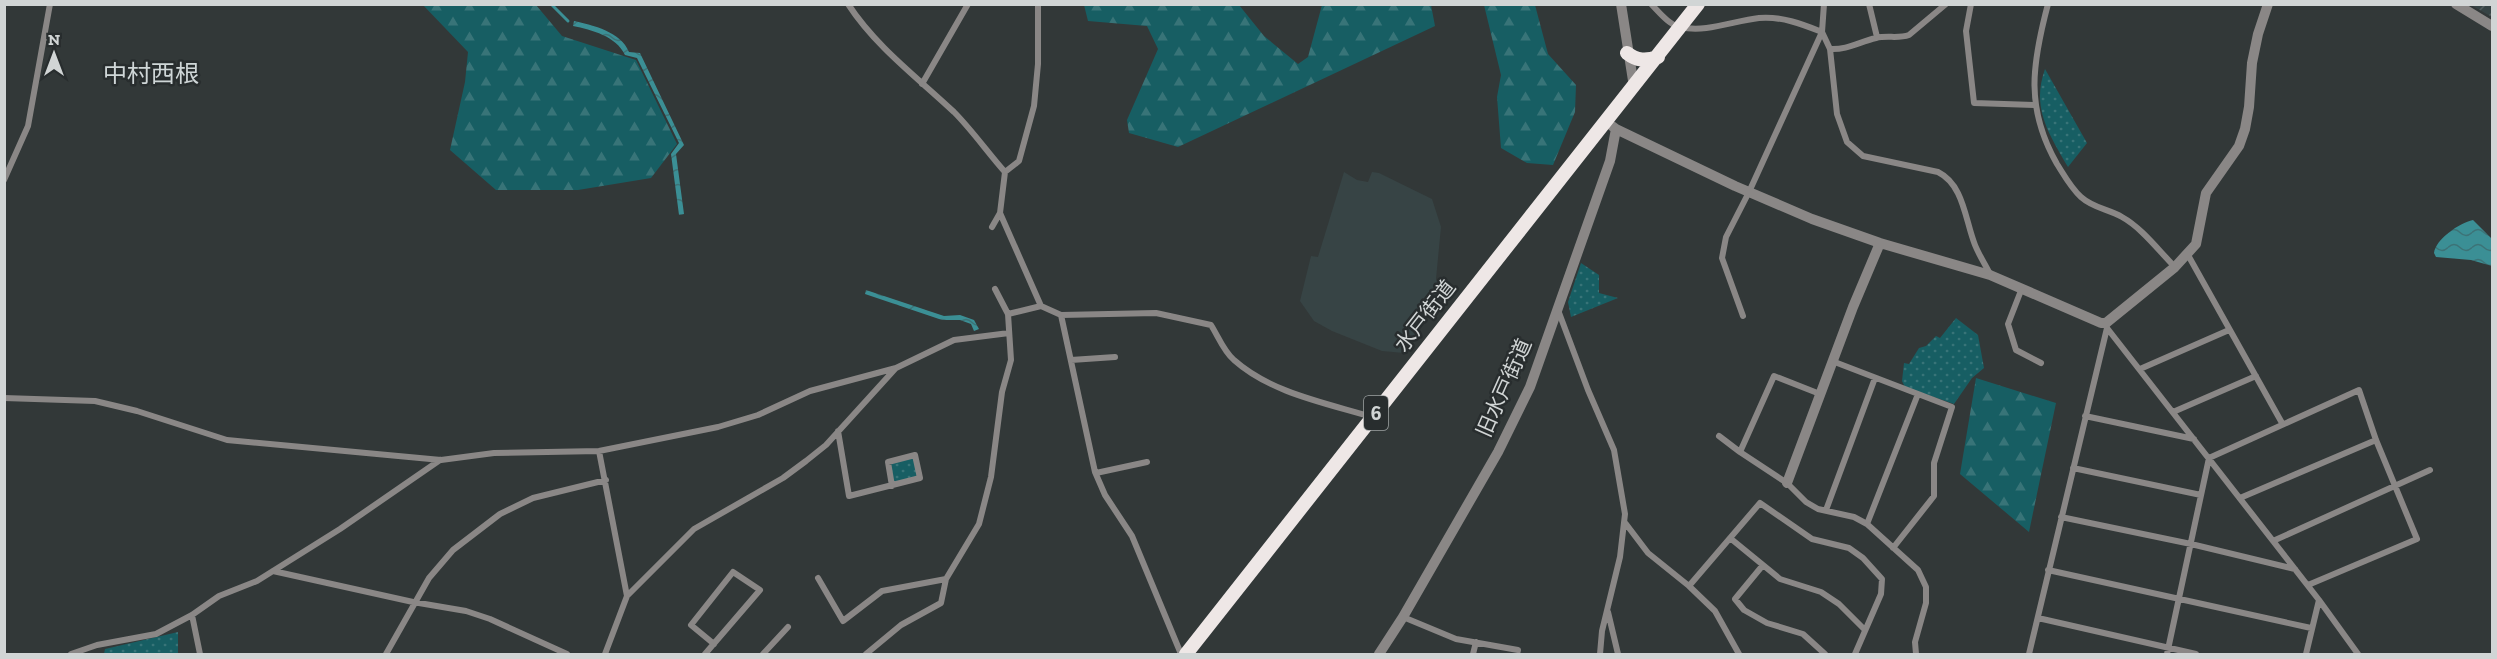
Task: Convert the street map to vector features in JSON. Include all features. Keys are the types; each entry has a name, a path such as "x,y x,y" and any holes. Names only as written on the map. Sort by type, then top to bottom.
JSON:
{"highway":[{"name":"水戸街道","path":"1186,654 1372,417 1611,126 1634,87 1698,4"},
{"path":"1627,53 1637,60 1644,61 1658,57"}],"street":[{"path":"4,180 28,126 50,4"},
{"path":"848,4 857,18 890,54 957,115 1005,172"},
{"path":"922,84 968,4"},
{"path":"992,227 1000,213 1005,172 1019,161 1034,106 1038,64 1038,4"},
{"path":"1621,4 1634,87"},
{"path":"1651,4 1672,24 1680,27 1726,26 1758,18 1779,19 1822,32 1830,50 1837,114 1847,142 1863,156 1938,172 1948,177 1956,187 1976,247 1990,275"},
{"path":"1743,316 1722,258 1726,237 1822,32 1824,4"},
{"path":"1869,4 1877,38"},
{"path":"1830,50 1842,50 1877,38 1902,38 1909,35 1946,4"},
{"path":"1971,4 1966,31 1974,104 2035,105"},
{"path":"2048,4 2037,49 2035,105 2045,143 2072,188 2093,206 2122,217 2175,267"},
{"path":"2029,654 2107,325 2175,267 2196,244 2200,234 2206,193 2239,146 2245,129 2256,44 2268,4"},
{"path":"2456,4 2493,26"},
{"path":"1611,126 1749,192 1812,219 1880,243 1990,275 2107,325 2308,585 2358,654"},
{"name":"旧水戸街道","path":"1378,654 1403,617 1498,452 1530,387 1610,161 1611,126"},
{"path":"1000,213 1041,306"},
{"path":"1787,483 1832,361 1880,243"},
{"path":"2188,255 2282,423"},
{"path":"2022,288 2008,324 2016,350 2041,363"},
{"path":"866,654 873,652 901,625 941,603 946,579 979,524 991,477 1002,392 1011,360 1008,314 995,289"},
{"path":"1008,314 1041,306 1061,315 1156,313 1211,325 1232,359 1255,375 1297,395 1372,417"},
{"path":"1558,308 1588,390 1614,450 1625,523 1602,631 1600,654"},
{"path":"1061,315 1096,473 1105,495 1132,536 1180,654"},
{"path":"2140,369 2229,330"},
{"path":"4,398 95,401 137,411 227,440 441,460 494,453 599,451 718,427 758,415 810,391 896,368 954,340 1009,333"},
{"path":"1071,360 1115,357"},
{"path":"1832,361 1952,407 1934,463 1934,496 1893,548"},
{"path":"605,654 627,596 694,529 783,478 826,445 896,368"},
{"path":"1740,452 1774,376 1820,394"},
{"path":"2173,412 2256,376"},
{"path":"1826,510 1875,378"},
{"path":"2209,458 2359,390 2376,440 2417,538 2308,585"},
{"path":"1867,524 1918,394"},
{"path":"2085,416 2194,439"},
{"path":"838,431 849,496 892,486 920,478 915,455 888,462 892,486"},
{"path":"1719,436 1787,483 1806,502 1854,517 1867,524 1918,570 1926,587 1926,603 1915,642 1916,654"},
{"path":"2240,498 2376,440"},
{"path":"599,451 627,596"},
{"path":"2168,651 2209,458"},
{"path":"71,654 97,645 156,634 192,615 219,596 257,581 340,529 441,460"},
{"path":"1096,473 1147,462"},
{"path":"2073,468 2201,495"},
{"path":"2273,541 2430,470"},
{"path":"386,654 399,634 413,602 429,578 453,550 500,514 533,498 606,480"},
{"path":"1689,586 1760,503 1812,539 1849,548 1863,558 1882,579 1881,594 1855,654"},
{"path":"2061,517 2191,544 2295,569"},
{"path":"1625,523 1648,553 1689,586 1715,611 1739,654"},
{"path":"1730,538 1780,579 1821,592 1839,603 1865,630"},
{"path":"1762,565 1735,599 1744,610 1767,623 1803,634 1826,654"},
{"path":"2048,570 2180,597 2311,628"},
{"path":"272,571 413,602 466,611 490,619 567,654"},
{"path":"705,654 714,644 760,590 733,572 691,625 714,644"},
{"path":"818,578 843,621 882,591 946,579"},
{"path":"2306,654 2319,600"},
{"path":"1607,609 1618,654"},
{"path":"192,615 200,654"},
{"path":"1403,617 1456,639 1518,650 1517,654"},
{"path":"2038,618 2168,651 2196,654"},
{"path":"763,654 788,627"},
{"path":"1473,654 1476,642"},
{"path":"97,645 98,654"}],"shaded area":[{"path":"2471,5 2492,5 2492,17"},
{"path":"1344,172 1357,180 1368,182 1372,172 1379,173 1432,199 1441,227 1436,279 1438,287 1444,293 1404,353 1382,351 1332,331 1314,321 1300,301 1311,256 1318,257"}],"green space":[{"path":"423,5 536,5 562,36 636,60 677,144 651,178 578,190 496,190 450,150 465,82 468,52"},
{"path":"1084,5 1239,5 1264,36 1298,64 1308,57 1322,5 1431,5 1435,26 1178,147 1129,133 1127,120 1158,49 1147,26 1088,21"},
{"path":"1484,5 1535,5 1548,54 1576,85 1575,112 1553,165 1527,163 1501,148 1497,97 1501,75"},
{"path":"2045,69 2087,143 2068,167 2054,143 2041,108 2041,83"},
{"path":"1581,263 1599,275 1599,293 1618,298 1571,317 1568,302"},
{"path":"1956,318 1978,335 1984,368 1972,378 1954,404 1905,387 1902,381 1904,363 1909,364 1919,348 1926,346 1936,336 1940,338"},
{"path":"1976,378 2056,403 2029,532 1960,474"},
{"path":"914,458 918,476 893,483 891,463"},
{"path":"178,632 178,654 104,654 105,649"}],"water":[{"path":"574,21 606,30 620,39 629,52 640,53 684,145 676,154 684,214 679,215 671,154 679,143 637,58 625,55 616,43 603,35 573,26"},
{"path":"2473,220 2492,239 2492,266 2471,260 2436,257 2434,253 2436,248 2444,237 2455,228"},
{"path":"866,290 944,316 960,315 974,320 979,329 974,331 971,324 960,320 942,320 865,294"}],"waterway":[{"path":"551,4 568,21"}],"district":[{"name":"中村西根","path":"151,74"}]}
